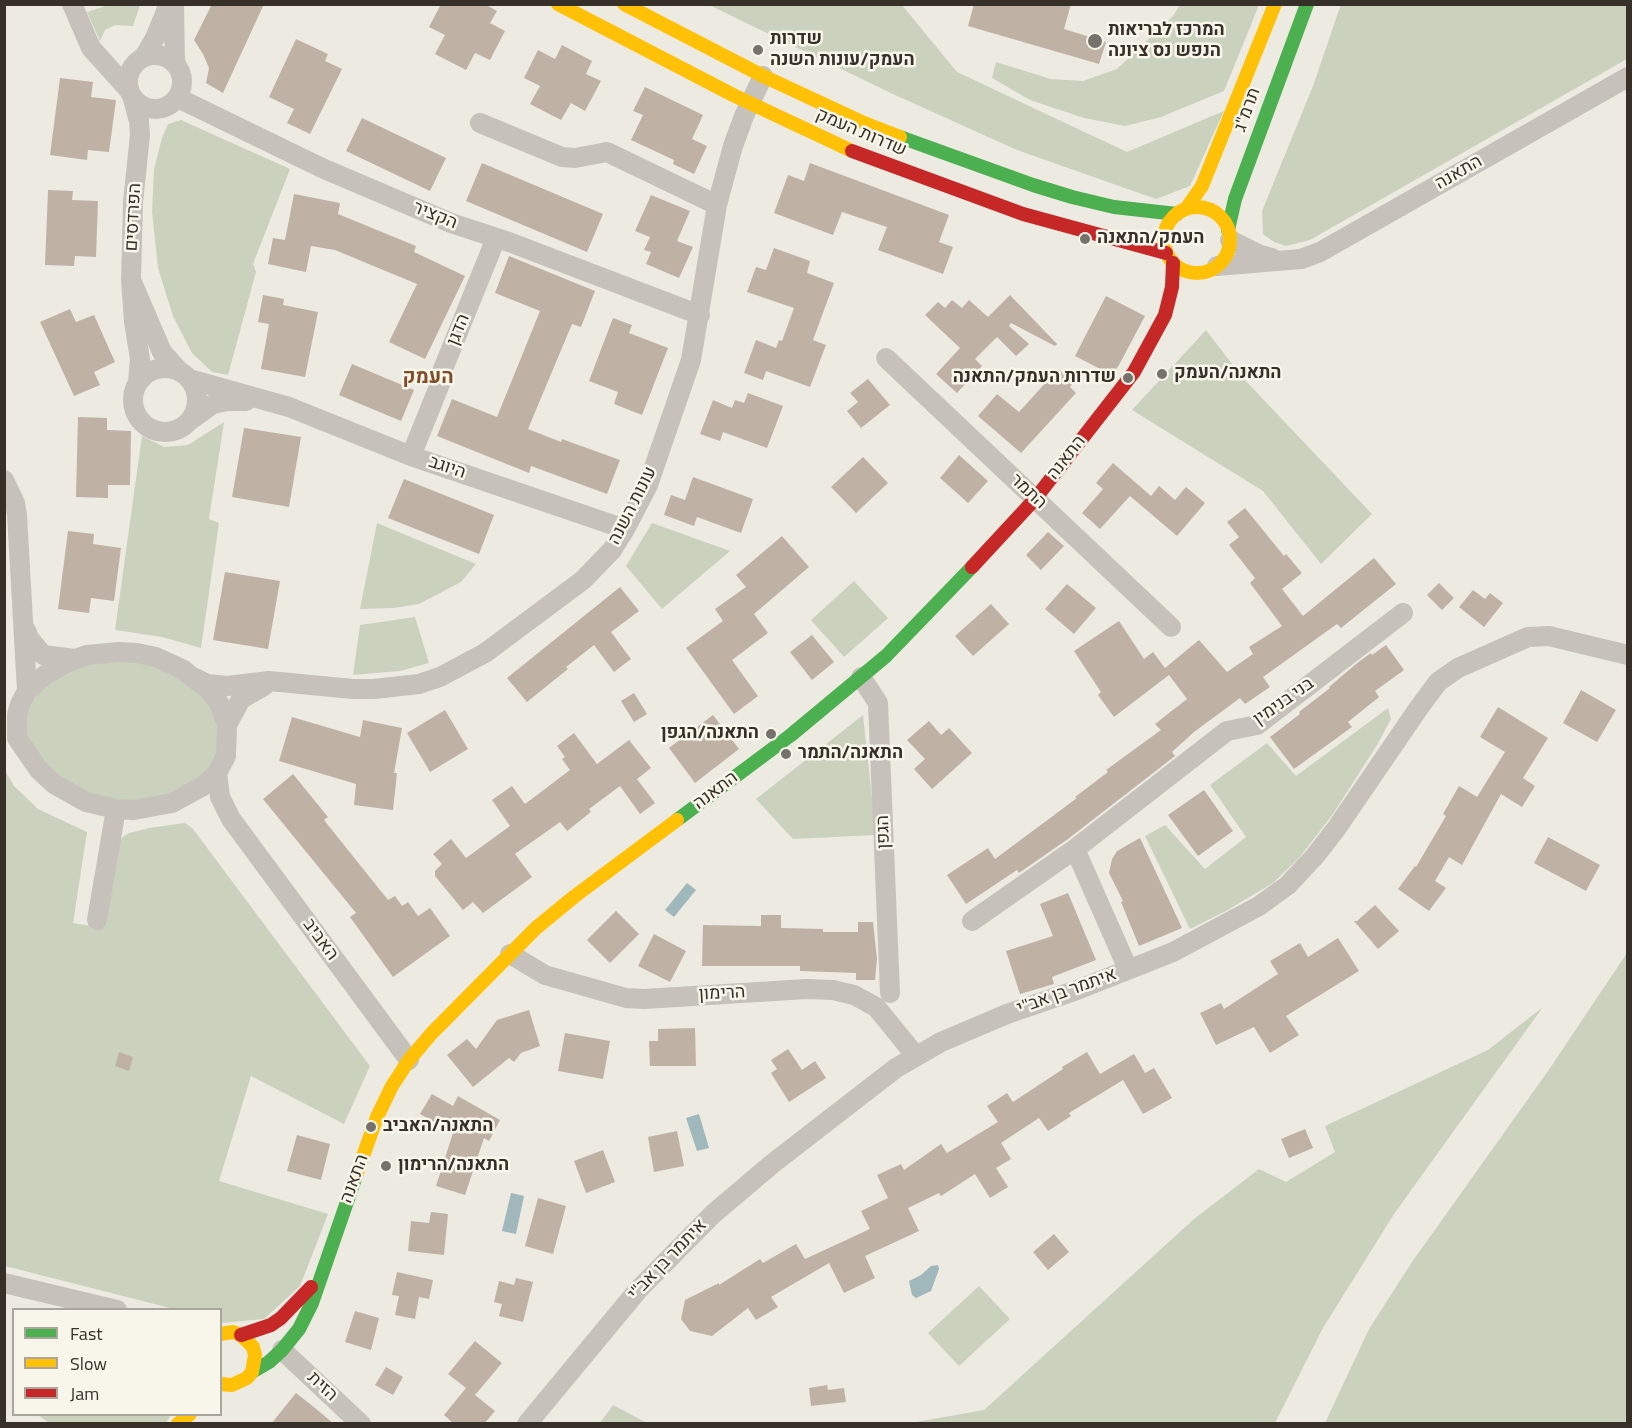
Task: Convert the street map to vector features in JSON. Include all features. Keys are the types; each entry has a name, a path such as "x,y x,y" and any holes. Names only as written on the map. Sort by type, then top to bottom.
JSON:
{"street":[{"path":"72,4 91,48 97,56 131,95 148,109 158,110 172,103 182,89 183,80 176,63 174,4"},
{"path":"131,95 128,75 155,38 170,4"},
{"name":"שדרות העמק","path":"558,4 750,104 852,151 1023,214 1170,258"},
{"name":"שדרות העמק","path":"624,4 763,76 864,123 1033,185 1114,207 1181,212"},
{"name":"תרמ\"ג","path":"1181,212 1202,186 1275,4"},
{"name":"תרמ\"ג","path":"1229,235 1235,199 1307,4"},
{"path":"97,56 109,63 118,64 161,55 176,63"},
{"name":"עונות השנה","path":"195,678 207,684 227,687 254,681 374,689 419,684 440,677 485,653 583,579 612,550 648,485 691,360 717,205 733,146 763,76"},
{"name":"התאנה","path":"1211,269 1300,259 1320,252 1628,77"},
{"name":"הפרדסים","path":"131,95 139,121 133,202 131,280 140,359 138,382"},
{"name":"הפרדסים","path":"138,155 155,119 172,103"},
{"name":"הקציר","path":"172,103 451,223 700,315"},
{"path":"480,123 562,157 575,158 607,152 717,205"},
{"path":"1191,287 1211,269 1228,250 1229,235 1223,221 1216,213 1196,207 1181,212 1166,228 1164,236 1170,258 1187,272 1211,269"},
{"name":"התאנה","path":"1229,235 1258,254 1287,260"},
{"name":"הדגן","path":"411,456 440,384 441,374 496,238"},
{"name":"התאנה","path":"224,1387 247,1378 252,1372 269,1362 299,1329 312,1303 377,1117 392,1086 409,1060 431,1034 536,928 575,896 791,735 886,656 949,592 1035,499 1134,372 1158,329 1170,301 1172,287 1170,258"},
{"name":"הפרדסים","path":"131,280 162,352 185,376"},
{"name":"התאנה","path":"1158,329 1181,300"},
{"name":"התמר","path":"886,358 1171,627"},
{"path":"159,368 170,368 185,376 195,389 197,400 195,411 186,423 172,431 160,432 149,428 135,412 132,400 138,382 148,372 159,368"},
{"name":"היוגב","path":"185,376 289,407 411,456 625,529"},
{"name":"היוגב","path":"186,423 213,404 228,401 270,401"},
{"path":"4,480 15,503 17,515 27,691 17,715 17,738 39,770 54,784 86,802 116,809 143,809 172,803 203,786 217,773 226,756 227,725 219,703 195,678 168,662 137,653 100,653 75,659 45,675 27,691"},
{"name":"בני בנימין","path":"972,921 1075,849 1227,731 1257,725 1403,613"},
{"path":"23,616 29,638 43,655 75,659"},
{"name":"איתמר בן אב\"י","path":"527,1424 638,1290 713,1214 772,1164 896,1068 941,1042 1007,1014 1077,990 1173,952 1259,906 1288,885 1336,829 1438,682 1458,668 1528,638 1549,636 1628,655"},
{"name":"הגפן","path":"861,677 878,703 890,993"},
{"name":"עונות השנה","path":"227,725 241,699 247,694 266,685 282,683"},
{"name":"האביב","path":"217,773 220,797 231,819 409,1060"},
{"name":"האביב","path":"172,803 207,804 220,809 231,819"},
{"path":"97,920 116,809"},
{"path":"1075,849 1128,969"},
{"name":"הרימון","path":"510,954 545,975 626,998 644,999 807,989 833,990 854,995 876,1007 916,1056"},
{"name":"התאנה","path":"226,1334 271,1325 281,1318 320,1277"},
{"path":"4,1283 109,1308"},
{"path":"226,1334 253,1347 255,1364 252,1372"},
{"name":"הזית","path":"282,1350 361,1424"}],"green space":[{"path":"1341,4 1627,5 1627,59 1310,240 1286,246 1274,242 1263,234 1262,211 1313,86"},
{"path":"108,5 140,5 133,26 115,25 105,30 100,41 87,12"},
{"path":"709,5 902,5 957,72 1127,152 1224,111 1190,186 1156,199 1017,150 895,95"},
{"path":"1180,5 1259,5 1224,91 1161,117 1125,126 1084,118 1030,100 992,78 996,62 1051,79 1083,81 1117,69 1173,16"},
{"path":"181,120 290,169 253,264 256,272 228,375 212,372 192,353 173,316 158,268 152,212 154,169 168,124"},
{"path":"1206,330 1242,377 1372,514 1321,564 1263,491 1132,410"},
{"path":"224,422 209,519 219,523 201,648 162,637 115,630 142,436 164,447 188,445"},
{"path":"377,523 476,564 461,582 419,604 394,608 360,609"},
{"path":"652,523 730,551 662,609 626,566"},
{"path":"854,581 888,618 844,657 811,620"},
{"path":"415,617 429,663 400,671 353,675 360,625"},
{"path":"136,660 178,675 213,707 221,726 219,754 199,781 151,801 104,800 58,778 24,737 26,707 49,681 89,662"},
{"path":"1388,708 1391,719 1377,745 1333,814 1299,858 1273,883 1190,929 1145,836 1165,825 1205,869 1246,837 1210,785 1267,743 1296,776"},
{"path":"863,715 876,835 793,839 756,799"},
{"path":"4,769 14,786 38,809 87,832 73,923 103,928 120,839 129,833 149,828 185,823 193,829 370,1066 344,1124 251,1076 219,1181 328,1214 300,1286 264,1319 222,1323 222,1308 170,1308 5,1266"},
{"path":"1627,953 1627,1423 1325,1423 1369,1329 1412,1262 1548,1071"},
{"path":"1543,1007 1394,1214 1323,1328 1275,1423 910,1423 984,1410 1194,1219 1259,1169 1286,1182 1335,1152 1325,1126 1488,1050"},
{"path":"979,1286 1010,1319 959,1366 928,1333"},
{"path":"613,1405 647,1423 600,1423"},
{"path":"39,1416 170,1416 165,1424 49,1423"}],"water":[{"path":"687,883 696,890 674,917 665,910"},
{"path":"699,1114 709,1148 697,1151 686,1118"},
{"path":"511,1193 524,1196 516,1234 502,1231"},
{"path":"938,1265 939,1269 931,1291 916,1298 912,1295 909,1281 921,1275 931,1266"}],"building":[{"path":"212,4 264,4 223,93 206,83 209,68 194,40"},
{"path":"441,4 485,4 497,11 490,23 505,31 490,60 475,53 466,70 435,54 445,35 429,27"},
{"path":"974,4 1071,4 1064,29 1106,42 1099,64 968,26"},
{"path":"296,39 328,54 325,61 342,69 310,134 287,123 294,109 269,97"},
{"path":"562,45 592,61 586,74 601,81 585,111 571,103 561,120 530,104 540,86 524,78 538,50 555,59"},
{"path":"60,78 93,82 91,97 116,100 109,152 88,150 87,160 50,155"},
{"path":"645,87 703,115 692,139 707,146 694,174 673,164 674,160 631,140 643,115 633,111"},
{"path":"362,118 446,158 430,191 346,151"},
{"path":"482,163 603,214 587,252 466,201"},
{"path":"810,163 949,215 939,242 953,247 943,274 878,250 887,227 842,212 833,235 774,213 788,175 804,181"},
{"path":"48,190 73,191 72,200 98,201 96,257 75,256 74,266 45,265"},
{"path":"294,194 340,203 338,214 416,246 414,252 465,276 425,359 389,342 417,284 335,250 311,246 306,272 268,264 273,238 285,240"},
{"path":"651,195 690,211 677,241 693,247 679,278 646,264 651,252 644,250 650,237 635,231"},
{"path":"774,248 810,261 807,273 834,283 813,340 826,345 810,387 766,371 763,380 744,373 756,340 776,348 779,340 782,341 794,308 747,292 756,267 766,270"},
{"path":"509,256 595,291 581,327 572,324 528,429 620,460 607,494 531,466 529,473 437,436 452,399 497,417 540,311 495,293"},
{"path":"263,295 284,299 283,305 318,312 305,377 261,369 269,324 258,322"},
{"path":"1010,295 1057,344 1055,346 1011,323 1009,326 1029,344 1016,356 997,337 975,359 982,366 957,393 936,374 960,348 925,315 938,302 945,308 952,300 962,308 969,300 988,317"},
{"path":"1106,296 1145,316 1112,375 1075,356"},
{"path":"70,309 76,322 94,315 115,362 94,372 100,385 74,396 40,322"},
{"path":"613,318 632,325 629,333 668,348 642,415 614,404 618,392 589,381"},
{"path":"352,364 414,390 401,421 339,395"},
{"path":"1058,369 1073,383 1070,387 1076,393 1021,453 978,416 997,394 1019,412"},
{"path":"868,379 890,405 861,428 847,411 858,402 850,393"},
{"path":"748,393 783,406 767,448 723,432 720,441 700,434 713,400 732,408 735,400 744,403"},
{"path":"78,417 107,418 107,430 131,431 130,485 108,485 108,498 76,497"},
{"path":"244,428 301,437 289,507 232,497"},
{"path":"959,455 988,481 968,503 940,478"},
{"path":"863,457 888,483 856,513 831,487"},
{"path":"1113,463 1151,496 1159,486 1175,500 1186,487 1205,503 1177,536 1130,496 1100,529 1082,513 1103,489 1096,483"},
{"path":"693,477 753,499 741,533 697,517 694,526 664,515 671,495 685,500"},
{"path":"404,479 494,515 479,554 388,518"},
{"path":"1245,508 1284,556 1286,554 1302,573 1282,589 1303,616 1374,558 1396,584 1341,628 1337,624 1263,677 1270,687 1245,704 1240,698 1194,732 1172,752 1175,756 1068,839 1019,873 1017,870 966,904 947,875 988,848 995,859 1077,798 1075,797 1108,772 1106,770 1161,730 1155,724 1187,699 1169,675 1114,717 1098,695 1101,692 1074,651 1119,621 1144,659 1153,652 1165,668 1199,640 1227,672 1253,654 1249,647 1282,626 1250,583 1255,578 1229,545 1239,537 1227,522"},
{"path":"68,531 94,534 93,544 121,548 114,601 91,598 89,613 58,609"},
{"path":"1048,532 1064,546 1041,570 1026,555"},
{"path":"782,536 809,567 754,614 768,633 732,660 758,696 734,714 686,648 723,621 715,609 746,587 736,575"},
{"path":"225,572 280,581 268,649 213,640"},
{"path":"1439,583 1454,598 1442,610 1427,595"},
{"path":"1067,584 1096,608 1074,634 1045,609"},
{"path":"620,587 639,611 611,632 631,659 614,672 594,645 527,702 507,678"},
{"path":"1473,590 1485,599 1490,593 1503,603 1484,627 1459,607"},
{"path":"991,604 1009,624 973,656 955,636"},
{"path":"812,635 834,662 812,680 790,652"},
{"path":"1386,645 1404,670 1375,691 1379,697 1348,722 1352,727 1294,769 1270,737 1300,714 1299,712 1356,664"},
{"path":"1581,690 1616,710 1597,742 1563,723"},
{"path":"634,693 647,714 634,722 621,701"},
{"path":"1498,707 1548,738 1523,778 1535,786 1522,807 1501,794 1462,865 1449,857 1435,881 1446,888 1429,911 1398,889 1416,867 1446,816 1443,814 1459,786 1477,797 1505,752 1480,737"},
{"path":"445,710 468,749 430,772 407,733"},
{"path":"713,715 739,749 695,783 669,748"},
{"path":"292,717 360,737 363,720 402,728 394,773 397,773 393,810 354,805 356,784 279,761"},
{"path":"929,721 941,735 949,728 972,753 932,789 914,769 925,759 907,740"},
{"path":"574,733 597,764 629,740 651,768 637,779 655,803 640,814 620,786 589,809 591,812 567,831 560,822 515,854 532,877 483,913 473,902 463,910 435,876 435,871 442,864 433,854 451,839 466,858 510,826 492,800 512,786 525,804 570,770 557,746"},
{"path":"293,774 328,817 324,820 388,900 395,896 402,906 408,902 418,916 430,908 450,936 393,977 350,917 356,913 263,799"},
{"path":"1204,790 1233,831 1198,856 1168,815"},
{"path":"1548,837 1600,865 1586,891 1534,863"},
{"path":"1140,838 1182,928 1139,946 1121,902 1123,901 1109,873 1112,859 1117,851"},
{"path":"1068,893 1096,960 1052,977 1054,984 1020,994 1006,951 1053,936 1040,904"},
{"path":"1375,905 1399,931 1378,949 1354,921 1357,921"},
{"path":"616,911 639,934 610,963 587,940"},
{"path":"761,915 781,915 781,928 823,929 823,932 858,932 858,922 873,922 877,959 875,980 856,980 856,973 800,971 800,966 702,966 703,925 761,926"},
{"path":"654,934 686,951 670,982 638,966"},
{"path":"1338,938 1359,971 1286,1016 1299,1035 1270,1053 1254,1027 1216,1045 1200,1013 1221,1003 1224,1009 1278,974 1270,961 1300,943 1308,957"},
{"path":"529,1010 540,1046 521,1053 514,1062 509,1058 473,1087 447,1055 467,1039 476,1049 497,1020"},
{"path":"695,1028 696,1066 650,1066 649,1041 658,1041 658,1029"},
{"path":"565,1033 610,1041 603,1079 558,1071"},
{"path":"788,1049 802,1070 815,1061 826,1078 789,1102 771,1073 777,1069 771,1060"},
{"path":"119,1052 133,1057 129,1071 115,1066"},
{"path":"1087,1052 1100,1074 1134,1054 1145,1073 1154,1068 1172,1098 1143,1114 1123,1080 1069,1113 1071,1116 1048,1131 1039,1118 1001,1143 1011,1159 996,1168 1008,1187 990,1198 975,1174 941,1196 939,1193 908,1208 919,1231 865,1256 875,1278 844,1293 829,1263 771,1297 778,1307 756,1320 748,1308 712,1336 690,1331 681,1319 685,1300 719,1283 719,1285 760,1259 763,1263 796,1244 805,1259 870,1229 861,1211 888,1198 877,1175 901,1164 904,1170 941,1144 947,1153 998,1122 987,1106 1007,1093 1013,1102"},
{"path":"432,1094 453,1106 458,1096 500,1120 489,1141 484,1138 465,1195 436,1186 453,1133 420,1114"},
{"path":"1305,1129 1313,1148 1289,1158 1281,1139"},
{"path":"677,1131 684,1166 654,1172 648,1137"},
{"path":"297,1135 330,1144 321,1180 287,1171"},
{"path":"603,1150 615,1182 586,1193 574,1161"},
{"path":"538,1198 566,1206 553,1254 525,1246"},
{"path":"431,1212 448,1214 444,1255 408,1251 411,1221 429,1223"},
{"path":"1054,1234 1069,1252 1048,1270 1033,1252"},
{"path":"397,1272 433,1280 429,1299 419,1297 415,1319 395,1315 399,1296 392,1295"},
{"path":"516,1278 533,1282 523,1322 499,1316 502,1304 494,1302 499,1281 514,1285"},
{"path":"355,1311 379,1318 371,1350 345,1342"},
{"path":"475,1341 502,1363 475,1395 495,1411 484,1424 454,1424 444,1415 466,1388 448,1374"},
{"path":"386,1367 403,1377 393,1395 375,1385"},
{"path":"827,1385 828,1390 844,1388 846,1402 811,1406 809,1388"},
{"path":"296,1393 315,1408 334,1424 271,1424"}],"traffic: fast":[{"path":"1228,230 1235,199 1307,4"},
{"path":"900,137 1072,197 1114,207 1177,214"},
{"path":"677,820 791,735 886,656 972,567"},
{"path":"252,1372 269,1362 299,1329 312,1303 357,1173"}],"traffic: slow":[{"path":"558,4 735,96 852,151"},
{"path":"624,4 763,76 864,123 900,137"},
{"path":"1186,209 1202,186 1275,4"},
{"path":"1197,207 1210,210 1220,217 1227,227 1230,240 1227,253 1220,263 1210,270 1197,273 1184,270 1174,263 1167,253 1164,240 1167,227 1174,217 1184,210 1197,207"},
{"path":"357,1173 377,1117 392,1086 409,1060 431,1034 536,928 677,820"},
{"path":"222,1334 233,1332 241,1335 253,1347 255,1355 252,1372 247,1378 232,1385 222,1384"},
{"path":"178,1424 188,1416"}],"traffic: jam":[{"path":"852,151 1023,214 1166,253"},
{"path":"972,567 1035,499 1134,372 1165,315 1172,287 1173,263"},
{"path":"241,1335 271,1325 281,1318 311,1287"}],"place":[{"name":"המרכז לבריאות הנפש נס ציונה","path":"1095,41"},
{"name":"שדרות העמק/עונות השנה","path":"758,50"},
{"name":"העמק/התאנה","path":"1085,239"},
{"name":"התאנה/העמק","path":"1162,374"},
{"name":"שדרות העמק/התאנה","path":"1128,378"},
{"name":"התאנה/הגפן","path":"771,734"},
{"name":"התאנה/התמר","path":"786,754"},
{"name":"התאנה/האביב","path":"371,1127"},
{"name":"התאנה/הרימון","path":"386,1166"}],"district":[{"name":"העמק","path":"428,378"}]}
